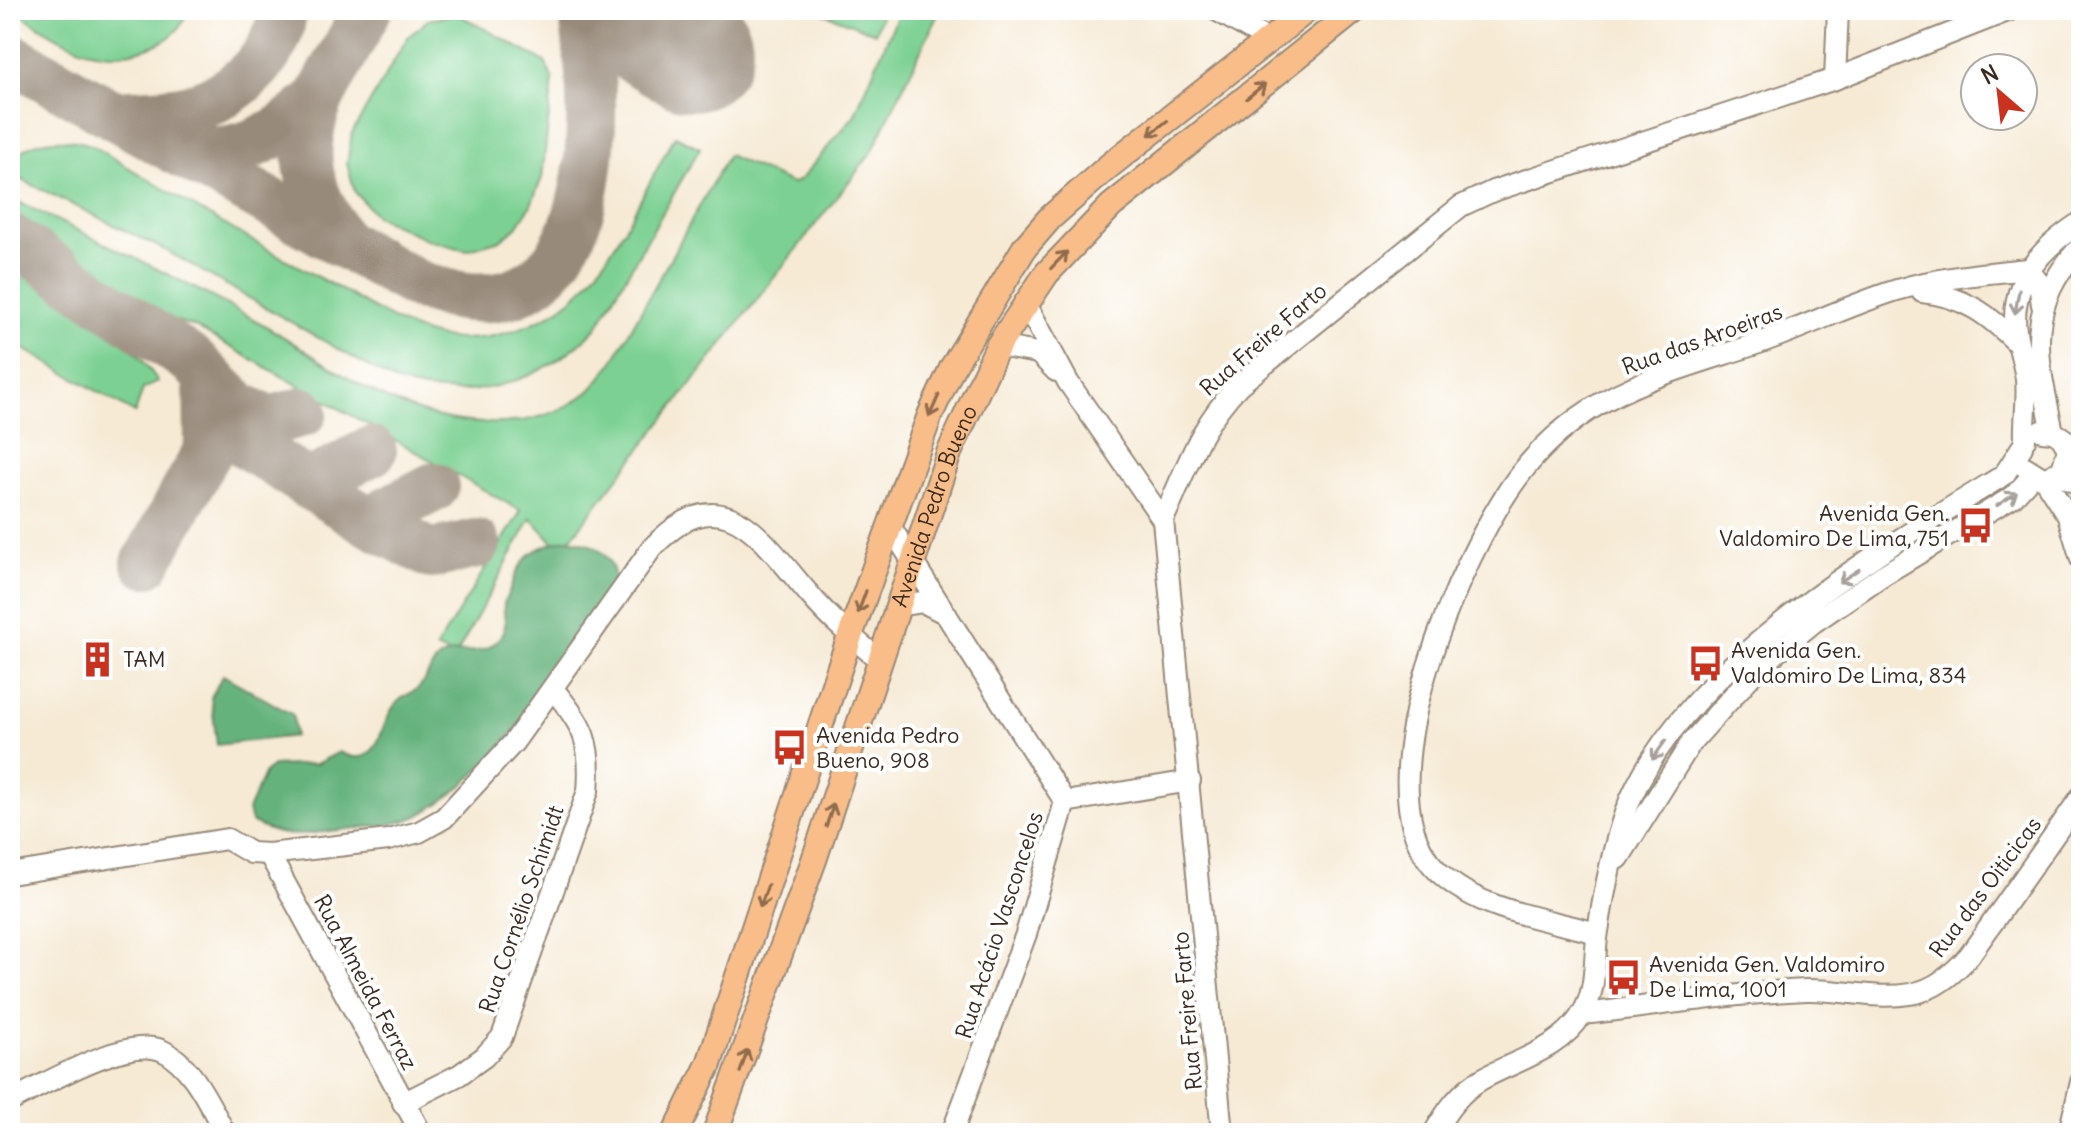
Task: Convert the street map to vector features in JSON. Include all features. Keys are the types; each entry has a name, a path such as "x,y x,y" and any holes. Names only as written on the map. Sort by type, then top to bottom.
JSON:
{"main road":[{"name":"Avenida Pedro Bueno","path":"675,1133 709,1064 850,636 930,415 970,337 1025,247 1050,218 1109,166 1307,10"},
{"name":"Avenida Pedro Bueno","path":"715,1133 772,981 901,605 949,453 998,346 1047,273 1111,206 1355,10"},
{"path":"970,337 998,346"}],"street":[{"path":"1216,10 1268,40"},
{"path":"1835,79 1838,10"},
{"name":"Rua Freire Farto","path":"1222,1133 1163,520 1199,435 1213,412 1239,385 1461,206 1493,191 1835,79 2010,10"},
{"path":"2081,222 2040,255 2028,269 2015,311 2027,395 2024,466 2044,476 2081,485"},
{"path":"2042,305 2058,272 2081,246"},
{"path":"1611,872 1691,743 1760,666 1848,598 2014,496 2068,457 2057,435 2038,349 2042,305 2039,283 2028,269"},
{"name":"Rua das Aroeiras","path":"1597,933 1483,901 1432,865 1418,842 1410,816 1407,779 1412,725 1448,605 1484,532 1518,478 1553,439 1588,411 1637,385 1797,330 1899,289 2028,269"},
{"path":"1899,289 1960,299 1977,307 2018,344"},
{"path":"1025,302 1068,382 1163,520"},
{"path":"998,346 1038,353 1068,382"},
{"path":"1434,1133 1457,1099 1479,1080 1551,1045 1582,1014 1595,979 1597,933 1625,813 1646,769 1708,688 1748,649 1799,608 2004,475 2024,444 2039,431 2057,435 2081,450"},
{"path":"2044,476 2064,507 2081,559"},
{"path":"10,874 227,839 251,853 269,854 388,840 419,832 444,818 514,742 652,548 671,528 708,513 731,516 750,526 850,636 881,661"},
{"name":"Rua Acácio Vasconcelos","path":"890,526 1065,802 1026,934 952,1133"},
{"path":"901,605 923,602 949,617"},
{"name":"Rua Cornélio Schimidt","path":"403,1103 459,1075 484,1057 502,1037 517,997 588,791 591,759 586,736 577,717 553,689"},
{"path":"1065,802 1190,781"},
{"name":"Rua das Oiticicas","path":"1582,1014 1807,990 1887,996 1912,994 1933,986 1952,975 1969,956 2081,797"},
{"name":"Rua Almeida Ferraz","path":"269,854 421,1133"},
{"path":"10,1101 110,1055 138,1047 161,1051 183,1068 225,1133"},
{"path":"2069,1133 2081,1082"}],"green space":[{"path":"12,10 188,10 178,29 163,41 129,53 110,54 77,47"},
{"path":"815,10 883,10 875,33"},
{"path":"900,10 940,10 872,152 561,551 531,518 455,657 436,648 521,511 193,326 133,307 49,250 10,212 10,198 225,304 352,380 409,408 461,421 488,423 540,417 587,393 611,365 728,155 792,184 801,179 854,116"},
{"path":"461,16 545,62 553,80 542,178 530,207 517,227 500,240 466,250 428,240 376,216 355,192 347,164 352,133 408,37 428,20"},
{"path":"675,136 700,148 597,327 554,362 529,375 477,390 449,391 394,381 165,250 10,174 15,161 32,145 68,140 92,145 391,318 419,331 464,339 497,335 530,325 572,299 587,284 615,244"},
{"path":"10,266 91,316 144,362 158,382 143,389 135,413 10,341"},
{"path":"567,539 587,544 603,553 612,568 614,588 527,715 475,774 447,798 417,816 398,822 294,835 274,832 251,822 248,810 265,772 273,766 316,764 339,752 354,757 365,756 373,750 393,707 421,685 441,657 455,652 483,650 496,642 504,630 504,604 519,567 538,549"},
{"path":"223,675 293,715 295,736 217,745 211,697"}],"taxiway":[{"path":"115,115 181,110 223,94 252,72 264,58 273,43 282,10"},
{"path":"319,99 367,10"},
{"path":"10,57 414,283 476,297 523,288 556,261 576,219 588,169 591,114 583,10"},
{"path":"179,148 219,151 255,143 288,125 319,99 308,139 309,173 321,206 341,242"},
{"path":"10,238 191,360 239,406 269,421 303,412"},
{"path":"146,563 209,449 208,378 233,435 308,484 372,451"},
{"path":"308,484 368,521 434,487"},
{"path":"368,521 431,554 476,544"}],"runway":[{"path":"622,10 691,49"}],"place":[{"name":"Avenida Gen. Valdomiro De Lima, 751","path":"1975,526"},
{"name":"TAM","path":"97,659"},
{"name":"Avenida Gen. Valdomiro De Lima, 834","path":"1705,663"},
{"name":"Avenida Pedro Bueno, 908","path":"790,748"},
{"name":"Avenida Gen. Valdomiro De Lima, 1001","path":"1623,977"}]}
